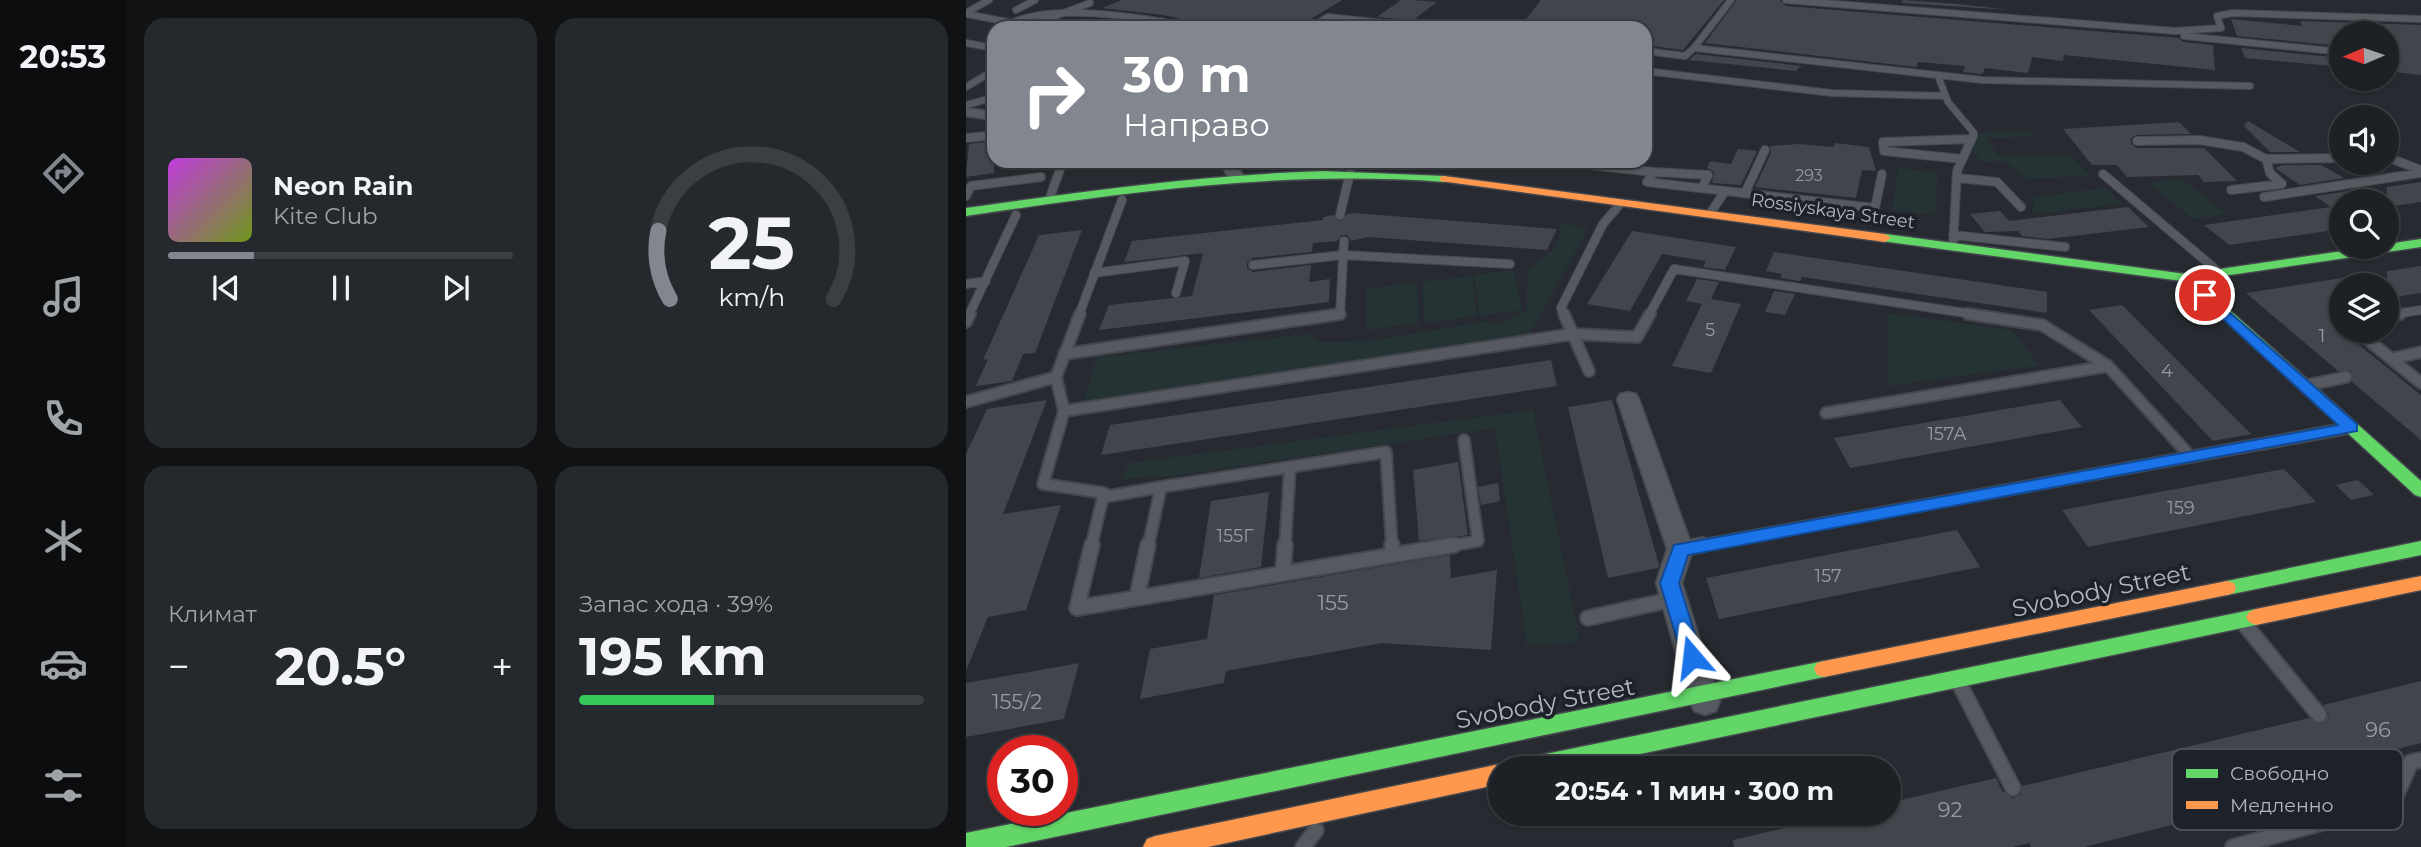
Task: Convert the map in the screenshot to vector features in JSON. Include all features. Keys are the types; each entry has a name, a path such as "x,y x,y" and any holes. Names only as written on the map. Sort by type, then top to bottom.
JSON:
{"main road":[{"name":"Rossiyskaya Street","path":"966,212 1237,178 1350,173 1463,181 1710,214 1953,241 2186,278 2421,243"},
{"name":"Rossiyskaya Street","path":"966,222 1122,200 1237,178"},
{"path":"2186,278 2421,491"},
{"name":"Svobody Street","path":"966,844 2421,548"},
{"path":"1584,756 2421,583"},
{"path":"1156,847 1488,777"}],"street":[{"path":"966,112 987,115"},
{"path":"1231,168 1237,178"},
{"path":"1628,399 1680,550 1669,583 1713,729"}],"lane":[{"path":"966,14 989,0"},
{"path":"1014,11 1035,0"},
{"path":"1652,52 1685,56 1695,48 1731,0"},
{"path":"1786,0 2329,51"},
{"path":"1074,1 1100,4"},
{"path":"1042,21 1092,2"},
{"path":"1014,21 1047,5"},
{"path":"1108,5 1166,21"},
{"path":"2063,24 2175,31 2221,28 2217,16 2233,13 2421,19"},
{"path":"966,14 991,21"},
{"path":"1321,21 1328,17 1365,21"},
{"path":"966,43 987,47"},
{"path":"1695,48 1982,80 2250,86"},
{"path":"1652,72 1832,93 1945,96"},
{"path":"966,87 987,75"},
{"path":"1938,76 1945,96 1974,133 1956,178 1953,241 2065,247"},
{"path":"966,105 987,99"},
{"path":"966,138 987,136"},
{"path":"1962,159 1884,151 1882,142 1971,138"},
{"path":"2137,141 2199,140 2243,147 2266,159 2329,158"},
{"path":"1745,193 1765,150"},
{"path":"2231,190 2282,184 2270,173 2266,159"},
{"path":"2408,164 2421,160"},
{"path":"2399,161 2421,171"},
{"path":"1049,200 1060,168"},
{"path":"1612,168 1708,175 1702,188"},
{"path":"2264,197 2421,171"},
{"path":"1340,215 1350,173"},
{"path":"1654,173 1647,183 1875,208 1882,174"},
{"path":"2104,174 2220,273"},
{"path":"966,196 971,186 1041,177"},
{"path":"1956,178 1997,182 2021,207"},
{"path":"1710,214 1725,191"},
{"path":"1122,200 1056,377 1064,411 1043,484 1104,493 1077,608 1478,541 1464,440"},
{"path":"1589,371 1561,308 1603,223 1621,203"},
{"path":"966,322 1016,215"},
{"path":"1064,354 1340,315 1344,241"},
{"path":"1253,265 1343,255 1510,264"},
{"path":"1094,274 1185,261 1176,293"},
{"path":"1064,411 1573,334 1637,337 1674,269 2042,325 2108,366 2191,457"},
{"path":"966,284 986,281"},
{"path":"2399,314 2421,310"},
{"path":"2369,343 2390,364 2401,366 2421,383"},
{"path":"2390,364 2421,352"},
{"path":"1826,413 2108,366"},
{"path":"966,402 1056,377"},
{"path":"2305,385 2346,377"},
{"path":"1680,550 2351,428"},
{"path":"1104,497 1386,452 1393,555"},
{"path":"1283,573 1290,467"},
{"path":"1137,597 1161,487"},
{"path":"1588,618 1674,599"},
{"path":"2241,620 2319,715"},
{"path":"1957,678 2013,788"},
{"path":"2403,780 2411,762 2421,760"},
{"path":"1303,847 1334,809"},
{"path":"2233,847 2296,830"}],"shaded area":[{"path":"2030,130 2035,136 1986,139 1999,156 2070,155 2091,176 2026,179 2004,161 1981,162 1971,149 1980,133"},
{"path":"1898,168 1938,172 1935,215 1892,210"},
{"path":"2181,178 2228,214 2193,219 2148,183"},
{"path":"2106,188 2122,204 2033,214 2034,197"},
{"path":"1562,223 1588,229 1528,337 1084,401 1097,357 1309,334 1323,342 1368,341 1487,321 1498,324 1526,311 1528,271 1556,247"},
{"path":"1514,270 1522,310 1480,316 1474,275"},
{"path":"1472,276 1477,316 1425,323 1422,282"},
{"path":"1417,282 1419,323 1366,330 1366,289"},
{"path":"1888,313 2012,330 2039,365 1887,386"},
{"path":"1533,410 1580,642 1527,646 1495,428 1173,476 1121,479 1129,463"}],"building":[{"path":"1122,0 1342,0 1308,21 1191,21 1102,8"},
{"path":"1401,0 1437,2 1413,20 1377,17"},
{"path":"1541,0 1724,0 1683,50 1652,46 1652,21 1524,21"},
{"path":"1737,0 1780,0 1786,6 2179,38 2183,42 2213,45 2215,70 2064,55 2063,61 2032,57 2028,73 1985,68 1982,74 1963,72 1965,66 1918,62 1916,67 1705,43"},
{"path":"1903,0 1958,4 2011,10 1901,3"},
{"path":"1094,19 1112,21 1065,21"},
{"path":"2231,19 2302,26 2300,21 2329,22 2329,45 2237,36"},
{"path":"2399,24 2421,25 2421,75 2399,72"},
{"path":"2241,48 2329,57 2329,66 2245,58"},
{"path":"1696,54 1801,66 1796,71 1689,60"},
{"path":"2248,121 2300,152 2270,152 2244,126"},
{"path":"2179,122 2191,134 2136,135 2131,138 2131,144 2137,148 2204,148 2237,181 2204,182 2198,175 2127,177 2117,165 2092,165 2063,129"},
{"path":"987,142 987,168 994,168 994,173 966,177 969,144"},
{"path":"1835,143 1869,147 1876,171 1862,170 1856,198 1755,187 1771,153 1770,146 1798,144 1833,147"},
{"path":"1738,149 1757,151 1741,185 1712,183 1714,172 1707,168 1710,161 1731,164"},
{"path":"2283,165 2321,165 2329,170 2329,175 2344,178 2300,185 2275,168"},
{"path":"2421,182 2421,202 2399,205 2399,189 2387,187"},
{"path":"2329,194 2329,206 2315,196"},
{"path":"2128,207 2149,227 2048,239 2022,236 2018,231 1985,232 1970,214 2000,211 2009,221"},
{"path":"2329,207 2329,231 2229,245 2204,225"},
{"path":"1347,214 1557,229 1547,250 1368,237 1351,241 1347,235 1342,235 1337,241 1313,243 1312,252 1252,258 1247,263 1247,268 1253,272 1311,265 1309,282 1330,279 1329,302 1099,330 1109,305 1192,296 1203,253 1124,262 1132,241 1323,220 1323,217 1334,215 1341,221"},
{"path":"1082,230 1035,353 1023,354 1012,381 976,386 988,359 983,360 1039,235"},
{"path":"1632,231 1736,247 1725,270 1703,267 1706,261 1662,254 1630,311 1587,304"},
{"path":"1774,252 2047,292 2047,313 1802,277 1800,281 1780,278 1782,274 1766,271"},
{"path":"2421,266 2421,293 2399,296 2399,273 2387,271"},
{"path":"1697,279 1719,282 1711,299 1741,304 1711,373 1672,366 1702,304 1686,301"},
{"path":"2329,280 2329,343 2357,343 2421,395 2421,440 2352,382 2351,371 2338,371 2246,293"},
{"path":"1774,291 1795,294 1785,315 1765,312"},
{"path":"2122,305 2251,434 2213,441 2089,310"},
{"path":"1551,360 1557,386 1101,455 1110,425"},
{"path":"1047,400 1003,514 1061,505 1026,610 988,617 966,671 966,454 987,409"},
{"path":"1612,400 1659,565 1658,568 1608,578 1568,407"},
{"path":"2060,400 2082,427 1850,468 1834,438"},
{"path":"1458,462 1468,535 1419,541 1413,470"},
{"path":"2284,469 2316,502 2088,547 2062,510"},
{"path":"2358,480 2374,495 2351,500 2336,485"},
{"path":"1498,483 1500,501 1481,505 1478,487"},
{"path":"1269,492 1261,567 1199,578 1211,501"},
{"path":"1957,530 1980,567 1719,619 1706,578"},
{"path":"1450,555 1451,578 1497,570 1491,650 1382,643 1226,671 1224,683 1140,699 1150,649 1207,639 1214,595"},
{"path":"1079,663 1064,719 966,737 966,683"},
{"path":"2421,681 2421,743 2398,749 2178,749 2309,718 2321,724 2329,714 2323,705"},
{"path":"2172,750 2172,825 2084,847 2031,847 2029,843 2012,847 1734,847 1733,840 1793,826 1901,826 1901,800 1996,778 2002,791 2013,798 2021,794 2022,786"}],"traffic: fast":[{"path":"966,212 1144,187 1264,176 1324,174 1444,179"},
{"path":"1885,238 2186,278 2421,243"},
{"path":"2186,278 2421,491"},
{"path":"2227,588 2421,548"},
{"path":"1584,756 2256,617"},
{"path":"966,844 1824,669"}],"traffic: slow":[{"path":"1444,179 1885,238"},
{"path":"2256,617 2421,583"},
{"path":"1824,669 2227,588"},
{"path":"1155,847 1488,777"}],"route":[{"path":"1692,657 1669,583 1680,550 2351,428 2205,295"}]}
